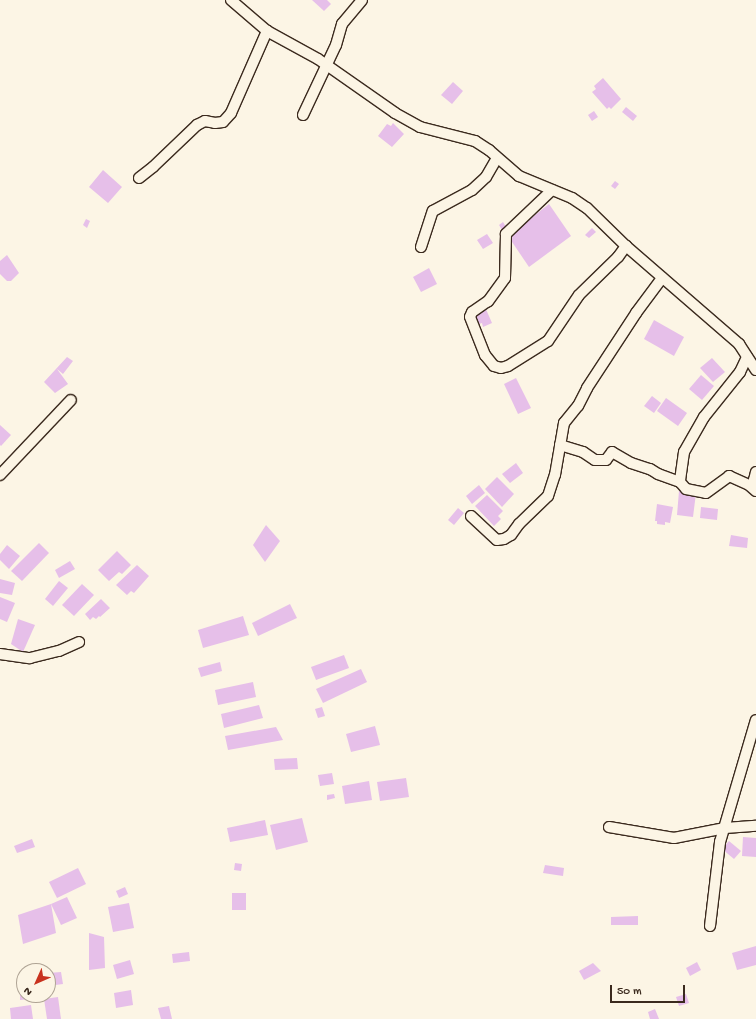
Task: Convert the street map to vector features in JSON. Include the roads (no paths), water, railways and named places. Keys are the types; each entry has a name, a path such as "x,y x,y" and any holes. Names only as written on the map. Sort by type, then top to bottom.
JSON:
{"street":[{"path":"231,0 267,31 328,65 395,113 420,127 475,141 489,150 518,176 572,198 588,208 626,246 739,344 756,370"},
{"path":"303,115 328,65 342,24 362,0"},
{"path":"139,178 153,167 197,125 205,121 215,123 223,122 231,113 267,31"},
{"path":"421,247 433,211 472,190 486,177 497,158"},
{"path":"552,190 506,234 505,278 488,301 472,312 470,317 485,355 494,366 501,368 508,366 548,341 579,295 618,258 626,246"},
{"path":"471,516 496,540 511,535 519,524 548,496 555,475 564,423 578,406 587,388 636,313 662,278"},
{"path":"680,482 684,452 704,417 740,372 747,357"},
{"path":"0,474 71,400"},
{"path":"560,445 583,452 595,460 606,460 612,452 631,463 650,469 658,474 680,482 686,489 706,493 729,476 749,485 756,491"},
{"path":"756,472 754,480 756,487"},
{"path":"0,654 30,658 59,652 79,642"},
{"path":"710,926 720,842 756,720"},
{"path":"608,827 674,838 725,828 756,826"}]}
